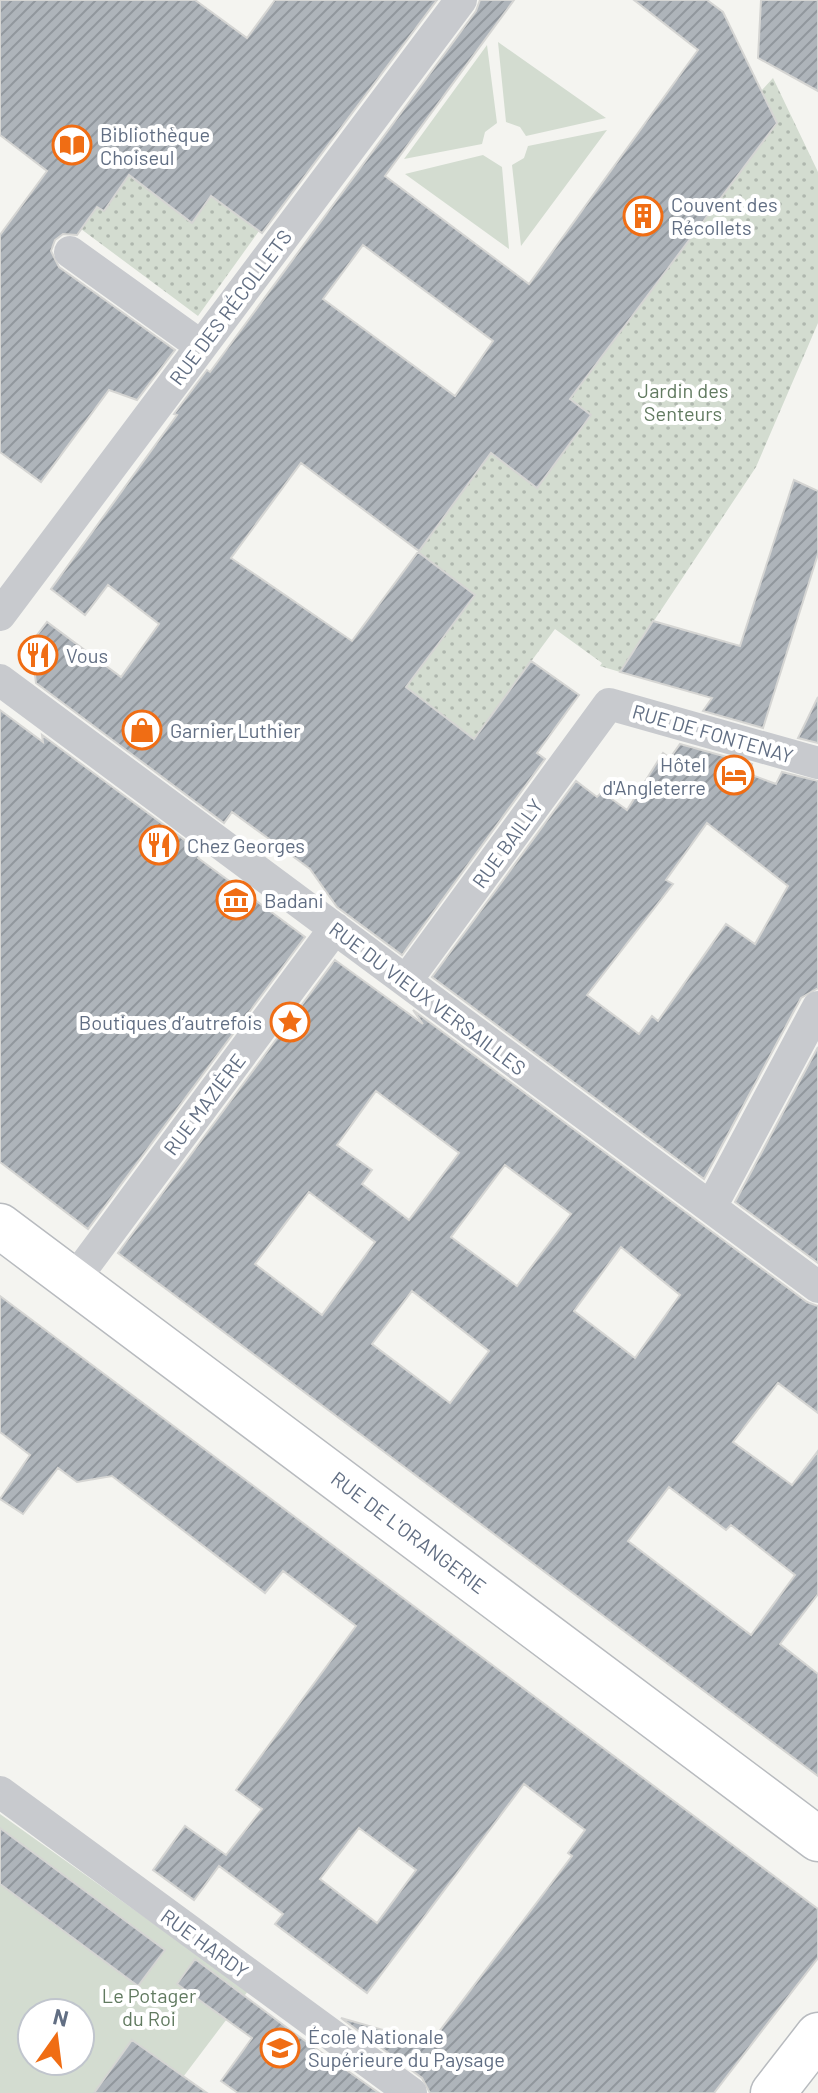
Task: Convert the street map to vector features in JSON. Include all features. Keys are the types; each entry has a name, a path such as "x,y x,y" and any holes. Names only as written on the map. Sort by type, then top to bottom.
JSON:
{"main road":[{"name":"RUE DE L'ORANGERIE","path":"0,1226 818,1839"},
{"path":"773,2093 818,2035"}],"street":[{"name":"RUE DES RÉCOLLETS","path":"0,615 461,0"},
{"path":"70,252 201,346"},
{"name":"RUE DU VIEUX VERSAILLES","path":"0,680 818,1287"},
{"name":"RUE DE FONTENAY","path":"609,704 818,763"},
{"name":"RUE BAILLY","path":"406,981 609,704"},
{"name":"RUE MAZIÈRE","path":"74,1280 335,928"},
{"path":"711,1207 818,1007"},
{"name":"RUE HARDY","path":"0,1792 411,2093"}],"green space":[{"path":"498,42 606,118 526,136 520,127 506,122"},
{"path":"487,45 497,123 485,132 482,144 404,159"},
{"name":"Jardin des Senteurs","path":"773,78 818,172 818,323 756,467 620,672 600,666 602,663 555,629 474,739 406,687 474,595 418,552 491,453 537,488 590,414 570,399 728,188 761,91"},
{"path":"607,130 521,246 512,165 524,158 528,146"},
{"path":"143,155 192,222 212,196 259,231 198,316 81,229 97,207 104,211"},
{"path":"483,155 502,167 509,249 405,174"},
{"name":"Le Potager du Roi","path":"0,1814 248,1991 171,2093 0,2093"}],"building":[{"path":"0,0 195,0 247,38 275,0 437,0 262,233 211,196 192,223 129,175 104,211 97,207 77,235 63,234 55,240 51,251 59,267 175,350 137,400 109,390 41,482 0,452 0,235 47,171 0,135"},
{"path":"480,0 514,0 385,176 529,284 698,50 634,0 707,0 723,12 777,123 570,399 591,415 537,488 491,453 419,551 301,463 231,558 352,641 418,552 475,595 406,687 474,739 531,661 579,695 537,753 545,759 402,955 337,907 310,869 232,812 224,823 36,683 31,643 47,622 121,677 159,624 108,585 85,615 51,589 177,415 174,414 207,370 210,372 476,11","holes":["363,245 493,341 455,396 323,299"]},
{"path":"761,0 818,0 818,91 758,58"},
{"path":"794,480 818,491 818,554 763,728 703,711 712,698 620,672 653,621 740,646"},
{"path":"818,697 818,743 798,738"},
{"path":"0,710 43,742 42,735 202,853 198,858 305,937 88,1229 0,1162"},
{"path":"680,744 752,764 749,774 776,784 782,772 818,781 818,988 801,998 704,1179 432,977 576,781 597,797 602,792 627,810 663,753 670,758","holes":["707,823 788,886 755,944 726,924 658,1021 652,1016 639,1034 587,995 673,884 666,880"]},
{"path":"335,960 423,1024 413,1010 807,1302 818,1306 818,1413 778,1383 733,1442 792,1485 818,1451 818,1594 780,1644 818,1674 818,1776 118,1253","holes":["376,1091 459,1153 409,1220 362,1184 372,1170 337,1145","505,1165 571,1214 517,1286 451,1237","309,1192 375,1242 322,1315 255,1264","621,1247 680,1295 635,1358 574,1311","412,1291 489,1351 450,1403 372,1344","669,1487 726,1530 731,1525 795,1575 751,1635 628,1541"]},
{"path":"818,1047 818,1263 735,1202"},
{"path":"0,1296 818,1909 818,1958 714,2093 430,2093 422,2078 341,2018 439,2046 432,2041 572,1856 568,1853 585,1830 524,1784 367,1993 275,1924 283,1914 219,1866 194,1900 153,1870 185,1826 226,1855 262,1809 236,1790 356,1626 283,1571 265,1593 112,1476 77,1482 58,1468 23,1514 0,1499 30,1455 0,1432","holes":["359,1828 416,1870 377,1923 320,1879"]},
{"path":"0,1828 165,1950 138,1986 0,1884"},
{"name":"École Nationale Supérieure du Paysage","path":"195,1959 379,2093 238,2093 221,2081 252,2038 177,1984"},
{"path":"132,2040 207,2093 94,2093"}],"place":[{"name":"Bibliothèque Choiseul","path":"72,145"},
{"name":"Couvent des Récollets","path":"643,216"},
{"name":"Vous","path":"38,655"},
{"name":"Garnier Luthier","path":"142,730"},
{"name":"Hôtel d'Angleterre","path":"734,775"},
{"name":"Chez Georges","path":"159,845"},
{"name":"Badani","path":"236,900"},
{"name":"Boutiques d’autrefois","path":"290,1022"},
{"name":"École Nationale Supérieure du Paysage","path":"280,2048"}]}
